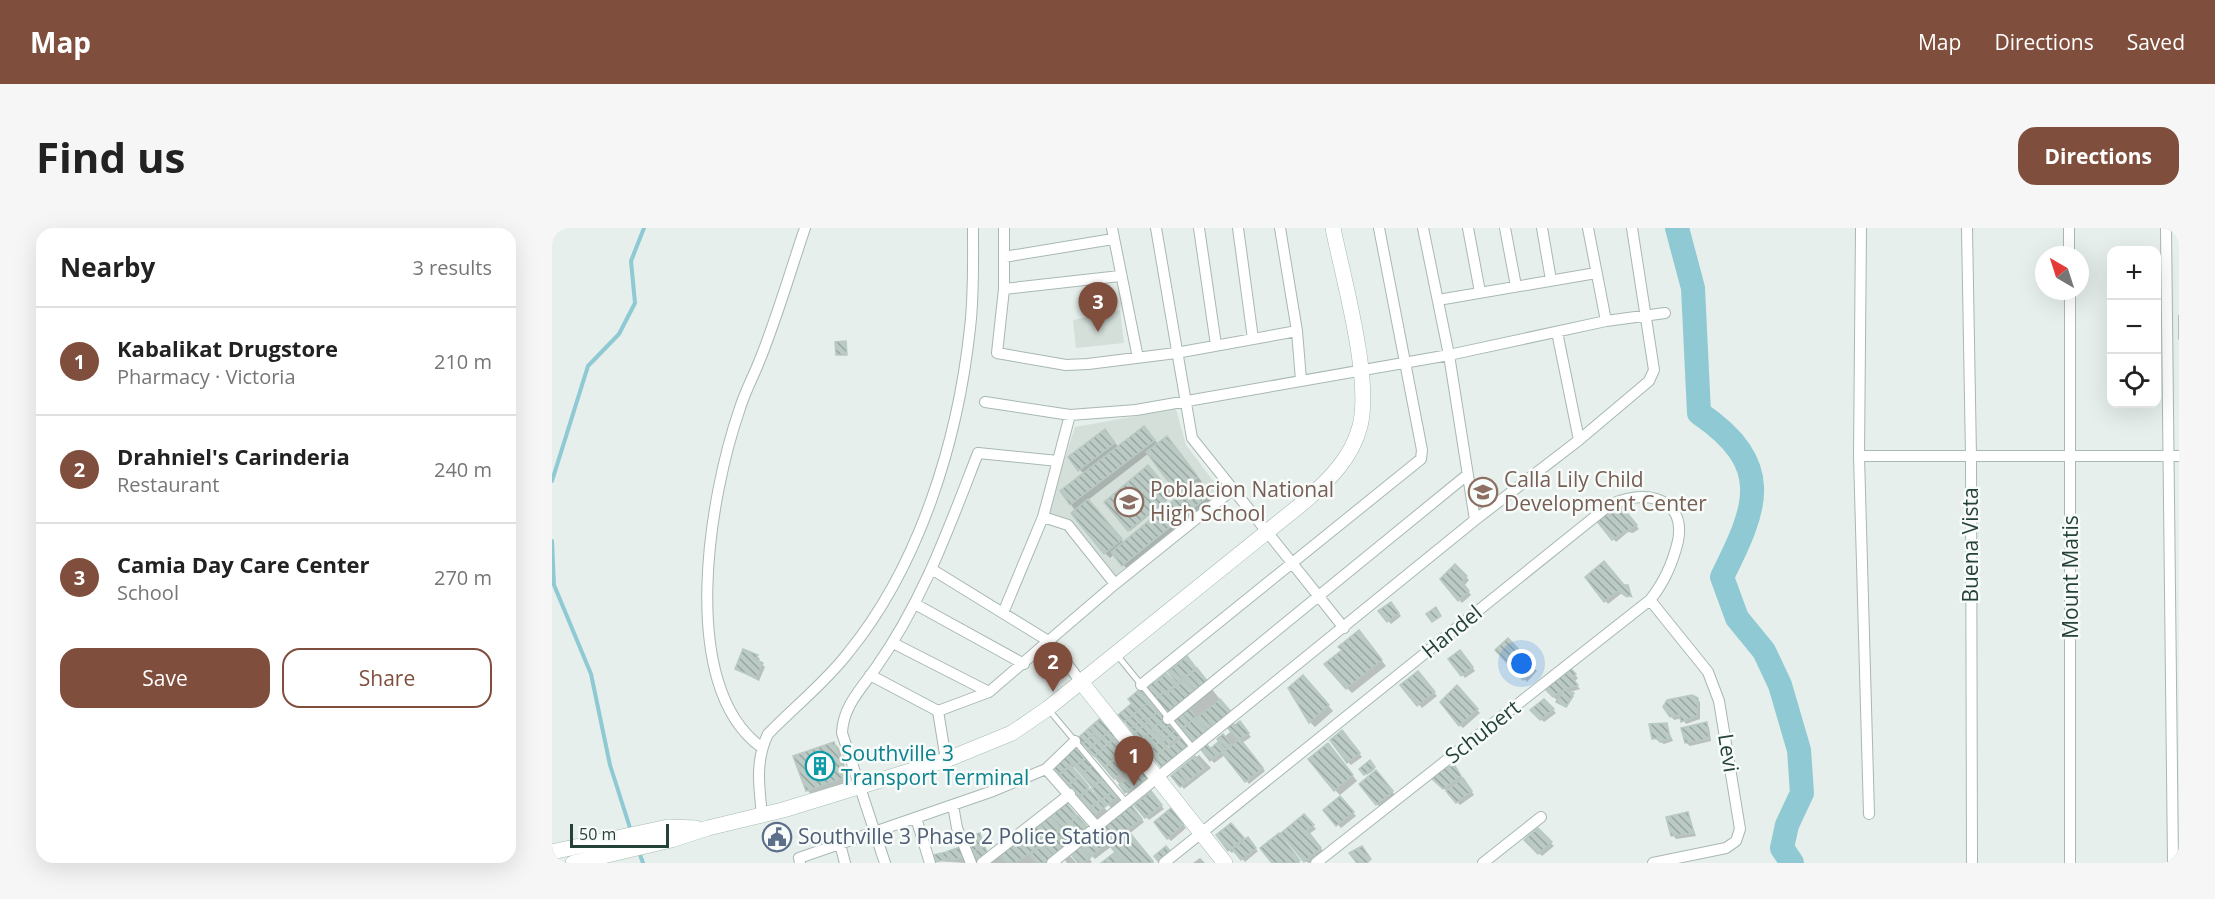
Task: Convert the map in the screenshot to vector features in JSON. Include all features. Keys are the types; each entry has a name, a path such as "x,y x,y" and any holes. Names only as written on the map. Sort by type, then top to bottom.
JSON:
{"street":[{"path":"761,747 747,737 735,723 720,690 711,659 706,605 715,512 726,460 740,408 760,360 805,228"},
{"path":"762,815 759,766 761,747 768,734 848,654 883,601 923,521 939,481 963,375 970,328 973,228"},
{"path":"1004,228 1004,289 997,353 1066,365 1176,353 1298,331"},
{"path":"1156,228 1192,438 1290,564 1344,628"},
{"path":"1199,228 1216,345"},
{"path":"1238,228 1253,339"},
{"path":"1280,228 1298,331 1301,380"},
{"path":"552,852 621,844 708,828 783,810 946,760 1012,733 1081,682 1324,484 1347,457 1360,427 1361,369 1333,228"},
{"path":"1141,685 1421,459 1422,450 1403,363 1379,228"},
{"path":"1423,228 1449,355 1475,520"},
{"path":"1468,228 1480,292"},
{"path":"1505,228 1516,286"},
{"path":"1542,228 1551,280"},
{"path":"1588,228 1606,321"},
{"path":"1052,863 1475,520 1579,440 1652,376 1654,370 1632,228"},
{"path":"1861,228 1859,456 1869,814"},
{"name":"Buena Vista","path":"1966,228 1971,456 1972,863"},
{"path":"2069,228 2069,246"},
{"path":"2166,228 2173,456 2173,863"},
{"path":"1004,256 1112,233 1138,358"},
{"path":"1438,300 1596,273"},
{"path":"1004,289 1120,276"},
{"name":"Mount Matis","path":"2070,300 2070,863"},
{"path":"985,402 1070,415 1136,410 1449,355 1606,321 1665,313"},
{"path":"1557,332 1579,440"},
{"path":"1003,613 1043,517 1070,415"},
{"path":"885,863 842,733 842,720 850,703 893,643 933,570 978,453 1058,461"},
{"path":"1859,456 2071,458 2173,456"},
{"path":"1168,719 1467,475"},
{"path":"870,675 938,711 989,692 1115,584 1232,490"},
{"name":"Handel","path":"1164,863 1600,513 1628,497 1653,497 1663,502 1673,511 1677,524 1678,540 1662,585 1650,600"},
{"path":"1043,517 1068,525 1115,584"},
{"path":"933,570 1050,642 1225,863"},
{"name":"Schubert","path":"1316,863 1650,600"},
{"name":"Levi","path":"1650,600 1708,672 1719,701 1740,829 1736,841 1726,848 1653,863"},
{"path":"915,604 1024,664"},
{"path":"893,643 989,692"},
{"path":"938,711 946,760"},
{"path":"800,863 799,858 953,805 1046,769 1076,741"},
{"path":"1046,769 1097,827"},
{"path":"982,863 1070,794"},
{"path":"953,805 957,828 970,863"},
{"path":"916,818 930,863"},
{"path":"1483,863 1540,818"},
{"path":"573,863 621,844"},
{"path":"840,844 845,863"}],"lane":[{"path":"1116,654 1194,749"},
{"path":"1047,709 1127,802"}],"shaded area":[{"path":"1120,310 1124,343 1076,348 1073,320"},
{"name":"Poblacion National High School","path":"1176,409 1186,445 1221,491 1115,576 1069,521 1047,513 1075,427"},
{"name":"Calla Lily Child Development Center","path":"1488,478 1493,502 1478,513 1474,481"}],"building":[{"path":"846,341 847,355 836,355 835,342"},
{"path":"1144,426 1155,440 1070,505 1060,491"},
{"path":"1105,429 1115,443 1078,471 1068,457"},
{"path":"1167,436 1198,477 1177,493 1146,452"},
{"path":"1148,465 1172,494 1128,531 1104,502"},
{"path":"1196,482 1207,497 1122,566 1111,552"},
{"path":"1088,499 1122,539 1104,554 1071,513"},
{"path":"1606,503 1613,510 1620,504 1637,525 1612,540 1592,515"},
{"path":"1604,561 1624,585 1628,585 1631,595 1627,597 1618,591 1604,602 1585,577"},
{"path":"1455,564 1467,576 1462,582 1469,591 1458,601 1440,579"},
{"path":"1391,602 1399,613 1387,622 1378,611"},
{"path":"1436,607 1441,616 1432,622 1426,614"},
{"path":"1359,630 1382,660 1346,689 1324,664 1342,650 1338,647"},
{"path":"1508,638 1535,667 1523,680 1495,650"},
{"path":"743,649 758,655 755,659 763,663 756,678 735,669"},
{"path":"1460,650 1473,667 1461,676 1448,659"},
{"path":"1187,656 1196,668 1190,673 1181,661"},
{"path":"1180,662 1189,673 1183,678 1174,667"},
{"path":"1568,666 1576,674 1572,678 1578,685 1553,697 1545,689"},
{"path":"1173,667 1183,679 1177,683 1168,672"},
{"path":"1197,668 1208,682 1201,687 1191,674"},
{"path":"1418,671 1435,692 1417,706 1400,685"},
{"path":"1166,673 1176,684 1165,693 1156,682"},
{"path":"1190,674 1201,687 1195,692 1184,679"},
{"path":"1303,675 1329,705 1309,723 1288,688"},
{"path":"1184,680 1195,693 1189,698 1178,685"},
{"path":"1153,681 1163,692 1155,698 1146,687"},
{"path":"1177,685 1188,698 1177,707 1167,694"},
{"path":"1457,685 1478,709 1459,726 1440,702"},
{"path":"1140,689 1150,701 1138,711 1128,699"},
{"path":"1564,690 1574,693 1566,707 1556,702"},
{"path":"1164,692 1176,707 1168,714 1156,699"},
{"path":"1692,695 1698,698 1697,716 1681,722 1679,715 1670,717 1663,707 1667,700"},
{"path":"1220,699 1232,713 1226,718 1214,704"},
{"path":"1544,699 1554,709 1540,720 1530,710"},
{"path":"1150,701 1158,711 1147,721 1138,711"},
{"path":"1131,704 1137,711 1124,722 1118,715"},
{"path":"1214,704 1225,719 1220,723 1209,708"},
{"path":"1186,705 1196,717 1189,723 1179,711"},
{"path":"1208,709 1220,723 1215,727 1203,713"},
{"path":"1138,711 1143,718 1130,729 1125,722"},
{"path":"1159,711 1165,718 1152,728 1147,721"},
{"path":"1178,711 1188,723 1181,729 1171,716"},
{"path":"1202,713 1214,728 1208,732 1197,718"},
{"path":"1103,716 1113,728 1100,739 1090,727"},
{"path":"1143,718 1147,722 1133,733 1130,729"},
{"path":"1165,718 1170,724 1158,735 1153,729"},
{"path":"1195,718 1207,733 1201,738 1189,723"},
{"path":"1240,721 1249,733 1244,737 1235,725"},
{"path":"1232,722 1243,736 1238,740 1226,726"},
{"path":"1707,722 1709,739 1685,743 1681,728"},
{"path":"1147,723 1153,729 1139,740 1134,734"},
{"path":"1667,723 1670,738 1660,742 1657,738 1652,739 1649,724"},
{"path":"1171,724 1175,730 1163,740 1158,735"},
{"path":"1189,724 1201,738 1192,745 1181,731"},
{"path":"1089,728 1094,733 1082,744 1078,738"},
{"path":"1113,728 1118,734 1104,746 1099,741"},
{"path":"1153,730 1157,734 1143,745 1140,741"},
{"path":"1176,730 1180,735 1167,746 1163,741"},
{"path":"1342,730 1360,753 1347,763 1330,740"},
{"path":"1095,734 1099,739 1088,749 1083,744"},
{"path":"1223,734 1231,744 1225,749 1217,739"},
{"path":"1157,735 1161,740 1147,750 1144,746"},
{"path":"1119,736 1128,747 1115,758 1105,747"},
{"path":"1181,738 1188,746 1175,756 1169,748"},
{"path":"1240,739 1263,768 1245,782 1222,753"},
{"path":"1161,740 1166,747 1153,757 1148,751"},
{"path":"1099,741 1104,748 1094,756 1088,750"},
{"name":"Southville 3 Transport Terminal","path":"834,742 846,777 806,791 793,756"},
{"path":"1205,742 1216,756 1210,761 1199,747"},
{"path":"1218,742 1224,750 1217,756 1211,748"},
{"path":"1077,743 1087,756 1075,766 1065,753"},
{"path":"1328,743 1353,775 1334,791 1308,759"},
{"path":"1129,747 1135,754 1121,765 1115,758"},
{"path":"1167,747 1174,757 1161,767 1154,758"},
{"path":"1105,748 1114,759 1104,767 1095,756"},
{"path":"1064,753 1072,763 1057,776 1049,766"},
{"path":"1135,754 1143,764 1130,775 1121,765"},
{"path":"1195,756 1205,768 1199,773 1189,761"},
{"path":"1088,757 1094,764 1081,774 1075,767"},
{"path":"1115,759 1124,771 1114,779 1105,768"},
{"path":"1370,760 1375,767 1364,775 1359,769"},
{"path":"1189,761 1198,773 1193,777 1183,766"},
{"path":"1094,764 1104,776 1092,787 1082,775"},
{"path":"1144,764 1152,774 1137,786 1129,776"},
{"path":"1071,766 1079,775 1067,785 1059,775"},
{"path":"1183,766 1193,777 1188,782 1178,770"},
{"path":"1455,766 1461,776 1443,789 1430,777 1440,768"},
{"path":"1178,770 1187,782 1180,787 1171,776"},
{"path":"1376,770 1393,791 1376,805 1359,784"},
{"path":"1080,776 1089,787 1078,797 1068,786"},
{"path":"1105,778 1114,790 1101,800 1092,788"},
{"path":"1128,778 1135,785 1125,793 1119,785"},
{"path":"1463,778 1472,791 1456,803 1446,791"},
{"path":"1090,789 1099,800 1087,810 1078,799"},
{"path":"1115,790 1120,795 1106,806 1102,801"},
{"path":"1151,791 1162,805 1145,818 1134,805"},
{"path":"1340,796 1354,812 1336,826 1323,810"},
{"path":"1100,801 1105,807 1093,817 1088,811"},
{"path":"1066,803 1077,816 1068,824 1056,810"},
{"path":"1131,805 1142,819 1130,828 1119,814"},
{"path":"1171,808 1184,824 1167,839 1154,822"},
{"path":"1055,809 1067,823 1061,828 1049,814"},
{"path":"1688,812 1694,833 1671,836 1666,817"},
{"path":"1304,814 1314,825 1307,830 1321,848 1304,862 1281,833"},
{"path":"1048,815 1060,829 1050,837 1039,823"},
{"path":"1118,815 1129,829 1123,833 1113,820"},
{"path":"1078,816 1088,828 1079,836 1069,824"},
{"path":"1112,820 1123,833 1114,840 1104,827"},
{"path":"1037,822 1050,837 1042,843 1030,828"},
{"path":"1231,823 1244,838 1228,851 1216,835"},
{"path":"1068,825 1078,836 1072,841 1062,830"},
{"path":"1103,828 1112,839 1104,846 1094,834"},
{"path":"1538,828 1552,842 1538,854 1524,840"},
{"path":"1030,829 1042,843 1030,853 1018,838"},
{"path":"1061,830 1071,842 1066,846 1056,834"},
{"path":"1129,832 1153,861 1124,863 1111,847"},
{"path":"980,833 984,847 970,852 965,837"},
{"path":"1279,833 1300,861 1298,863 1272,863 1260,848"},
{"path":"1055,834 1065,846 1053,856 1043,845"},
{"path":"1094,835 1103,846 1091,857 1081,845"},
{"path":"1248,837 1256,848 1241,860 1232,849"},
{"path":"1017,838 1030,853 1023,858 1010,843"},
{"path":"1011,845 1022,858 1016,863 1007,863 1000,854"},
{"path":"1042,845 1052,857 1045,863 1037,863 1030,855"},
{"path":"1080,846 1090,858 1083,863 1078,863 1071,854"},
{"path":"1166,846 1170,851 1158,861 1154,856"},
{"path":"1362,846 1371,859 1367,863 1357,863 1349,853"},
{"path":"961,847 964,857 951,861 948,851"},
{"path":"985,847 988,855 973,860 970,852"},
{"path":"947,852 948,859 935,862 933,855"},
{"path":"1114,853 1122,863 1101,863"}],"waterway":[{"path":"552,481 588,366 619,334 635,303 631,261 644,228"},
{"path":"1677,228 1693,288 1699,413 1723,432 1740,451 1749,469 1752,488 1750,508 1744,529 1722,577 1737,618 1764,651 1780,685 1799,750 1802,793 1787,825 1782,848 1792,863"},
{"path":"552,541 554,585 591,674 610,765 631,831"},
{"path":"639,852 643,863"}],"place":[{"name":"Camia Day Care Center","path":"1098,332"},
{"name":"Calla Lily Child Development Center","path":"1483,492"},
{"name":"Poblacion National High School","path":"1129,502"},
{"name":"Drahniel's Carinderia","path":"1053,692"},
{"name":"Southville 3 Transport Terminal","path":"820,766"},
{"name":"Kabalikat Drugstore","path":"1134,786"},
{"name":"Southville 3 Phase 2 Police Station","path":"777,837"}]}
